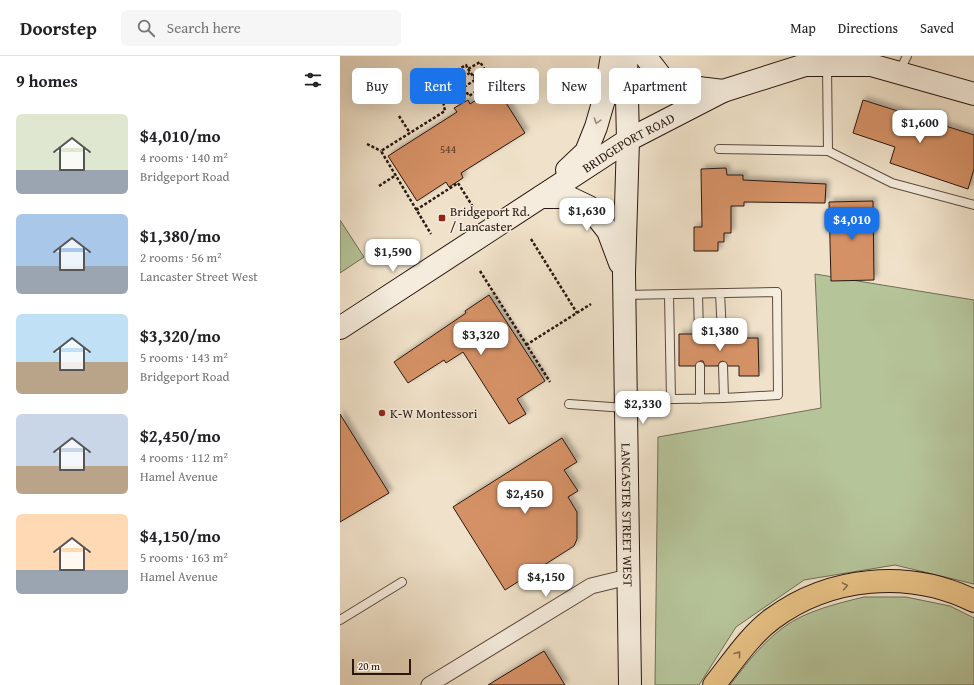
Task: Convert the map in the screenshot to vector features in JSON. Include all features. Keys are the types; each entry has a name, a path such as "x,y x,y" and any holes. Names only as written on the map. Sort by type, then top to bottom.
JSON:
{"highway":[{"path":"714,685 747,644 771,620 800,600 838,587 881,580 922,584 960,594 974,601"}],"main road":[{"path":"541,197 586,152 605,96 612,56"},
{"name":"LANCASTER STREET WEST","path":"626,56 628,140 624,295 630,685"},
{"path":"645,56 662,78 682,86 723,91"},
{"name":"BRIDGEPORT ROAD","path":"340,328 628,140 723,91 805,64 903,64 974,94"},
{"path":"541,197 568,197 589,207 608,231 624,273"}],"street":[{"path":"429,685 591,586 628,577"}],"lane":[{"path":"827,65 828,151"},
{"path":"719,148 828,151 892,184 974,205"},
{"path":"569,404 626,404 670,399 778,395 777,292 624,295"},
{"path":"720,293 722,334"},
{"path":"698,294 699,334"},
{"path":"669,295 670,399"},
{"path":"700,366 700,398"},
{"path":"723,366 724,398"},
{"path":"340,620 402,582"}],"path":[{"path":"468,69 480,62 484,68"},
{"path":"461,68 466,65 473,76"},
{"path":"466,75 471,72"},
{"path":"466,91 469,96 474,93"},
{"path":"381,152 445,111 444,104"},
{"path":"400,116 410,133"},
{"path":"367,144 381,152 431,234"},
{"path":"379,186 396,175"},
{"path":"416,210 458,184 473,207"},
{"path":"531,239 577,313"},
{"path":"480,271 550,382"},
{"path":"526,345 591,304"}],"green space":[{"path":"340,220 364,257 340,273"},
{"path":"815,274 974,300 974,584 895,565 804,580 736,627 699,685 655,685 658,437 821,408"},
{"path":"864,597 906,597 950,606 974,618 974,685 730,685 761,647 792,621 822,608"}],"building":[{"path":"468,100 470,104 474,101 474,104 507,104 525,133 461,173 463,178 449,187 446,182 417,201 388,156 457,112 454,108 461,104 466,104 466,101"},
{"path":"863,100 974,135 974,169 968,189 890,163 895,147 853,133"},
{"path":"726,168 727,175 743,175 743,180 826,184 825,203 744,202 744,206 731,206 731,233 724,233 724,242 718,242 718,251 694,251 694,227 702,227 701,169"},
{"path":"873,201 874,280 831,281 829,202"},
{"path":"489,295 545,381 517,399 526,414 509,424 463,352 446,363 444,360 408,383 394,362 466,313 465,311"},
{"path":"679,334 694,334 699,339 702,338 704,334 716,334 722,339 725,338 727,334 738,334 738,338 758,338 759,376 739,376 739,366 728,366 723,361 720,362 718,366 705,366 703,361 700,361 695,366 679,366"},
{"path":"340,414 389,493 340,522"},
{"path":"562,438 577,462 564,470 578,491 568,497 577,512 577,539 574,546 505,590 453,507"},
{"path":"544,651 565,685 488,685"}],"place":[{"name":"Bridgeport Rd. / Lancaster","path":"442,218"},
{"name":"K-W Montessori","path":"382,413"}]}
